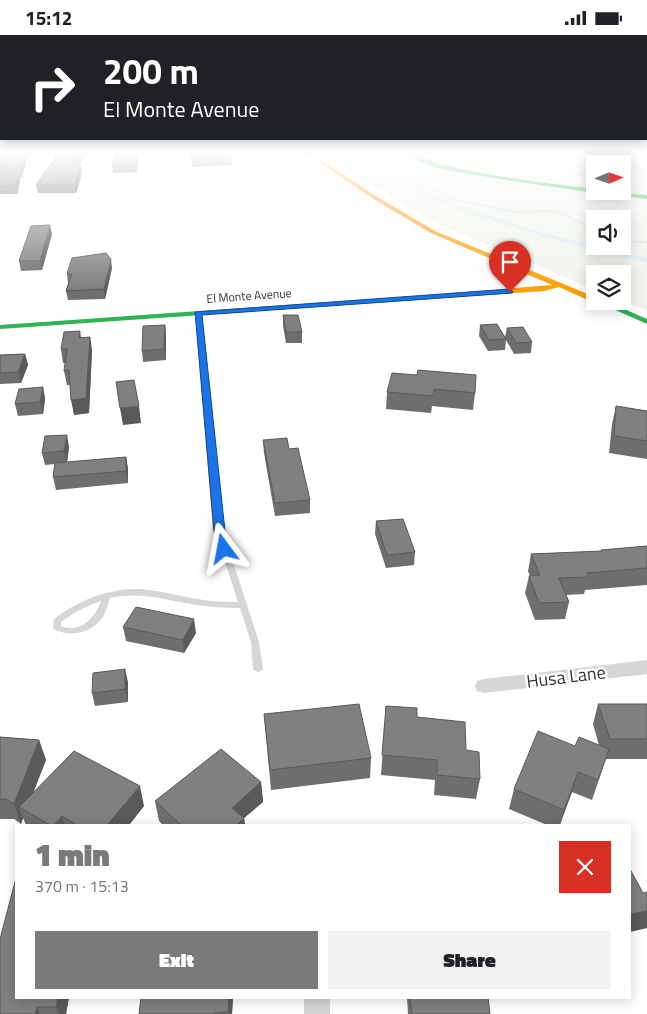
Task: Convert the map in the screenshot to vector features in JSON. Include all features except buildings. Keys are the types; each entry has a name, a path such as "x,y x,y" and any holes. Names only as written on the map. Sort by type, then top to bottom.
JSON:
{"street":[{"path":"375,198 433,232 586,296"},
{"name":"El Monte Avenue","path":"0,327 544,289 560,285"},
{"path":"621,310 647,321"},
{"path":"198,313 219,531"},
{"name":"Husa Lane","path":"484,687 647,667"},
{"path":"317,999 317,1014"}],"lane":[{"path":"219,531 255,642 258,669"},
{"path":"106,598 100,615 86,627 68,631 57,627 57,621 67,612 80,605 106,598 140,592 213,604 243,605"}],"path":[{"path":"453,198 459,201 515,212 554,211 586,225"},
{"path":"631,241 647,242"}],"shaded area":[{"path":"393,198 586,198 586,200 631,200 631,198 647,198 647,311 631,304 631,265 586,265 586,286 429,220"}],"waterway":[{"path":"435,198 462,209 544,235 586,245"},
{"path":"627,255 647,260"}],"traffic: fast":[{"path":"0,327 429,297"},
{"path":"620,310 647,322"}],"traffic: slow":[{"path":"375,198 433,232 586,296"},
{"path":"429,297 544,289 560,285"},
{"path":"198,313 219,531"}],"route":[{"path":"224,549 219,531 198,313 510,292"}]}
